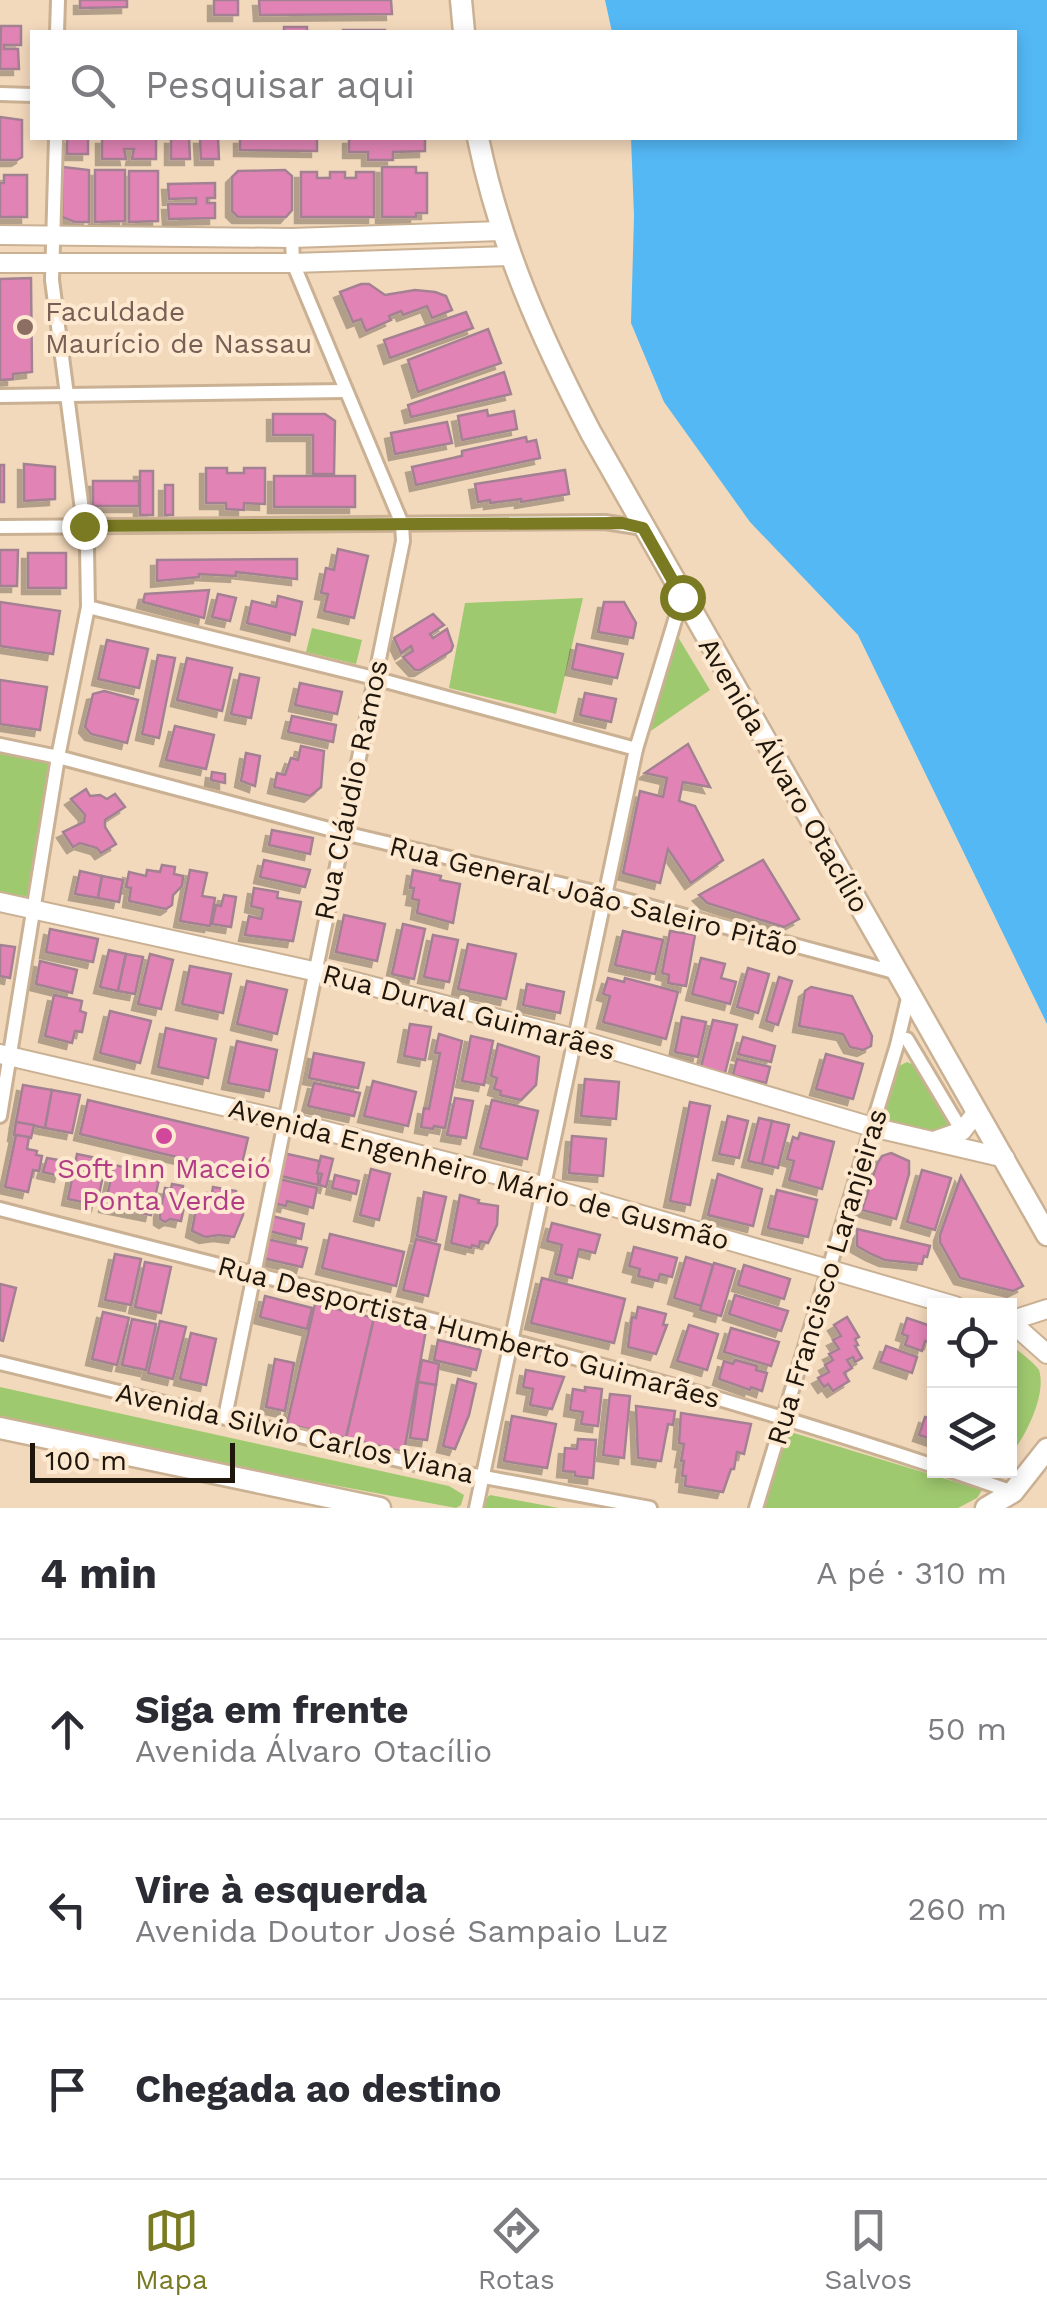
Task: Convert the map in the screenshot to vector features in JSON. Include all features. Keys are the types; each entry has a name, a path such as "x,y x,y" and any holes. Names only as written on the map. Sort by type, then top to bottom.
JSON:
{"main road":[{"path":"461,0 464,30"},
{"name":"Avenida Álvaro Otacílio","path":"478,140 509,256 552,357 643,528 1047,1235"},
{"name":"Avenida Silvio Carlos Viana","path":"0,1428 380,1508"},
{"path":"986,1508 1013,1492 1047,1448"}],"street":[{"path":"58,0 58,30"},
{"path":"0,94 30,94"},
{"path":"0,1116 5,1056 88,608 84,526 52,262 56,140"},
{"path":"0,235 292,238 501,231"},
{"path":"466,234 468,258"},
{"name":"Rua Cláudio Ramos","path":"224,1417 400,559 402,524 293,263 292,238"},
{"path":"0,263 293,263 509,256"},
{"path":"0,396 346,391"},
{"path":"0,527 605,522 643,528"},
{"path":"476,1508 636,749 682,597"},
{"path":"88,608 374,678 636,749"},
{"name":"Rua General João Saleiro Pitão","path":"0,746 58,757 344,833 607,894 898,973"},
{"name":"Rua Durval Guimarães","path":"0,902 313,971 576,1039 872,1127 1005,1158"},
{"name":"Rua Francisco Laranjeiras","path":"756,1508 872,1127 902,1042 909,994"},
{"path":"932,1038 902,1042 962,1131"},
{"name":"Avenida Engenheiro Mário de Gusmão","path":"5,1056 283,1120 542,1186 929,1298"},
{"path":"934,1142 962,1131 978,1112"},
{"name":"Rua Desportista Humberto Guimarães","path":"0,1209 511,1339 786,1416 927,1464"},
{"path":"1017,1319 1047,1308"},
{"path":"1017,1327 1047,1354"},
{"name":"Avenida Silvio Carlos Viana","path":"0,1363 483,1478 650,1508"},
{"path":"972,1478 1013,1492"}],"green space":[{"path":"583,598 556,714 449,688 465,603"},
{"path":"312,628 362,640 356,664 306,652"},
{"path":"675,632 710,690 642,737"},
{"path":"0,753 53,763 30,897 0,892"},
{"path":"907,1062 914,1065 949,1125 942,1138 887,1123 883,1114 899,1066"},
{"path":"1017,1350 1039,1370 1041,1380 1033,1415 1017,1446"},
{"path":"0,1387 449,1486 464,1495 456,1508 0,1423"},
{"path":"784,1430 927,1473 927,1478 942,1478 982,1490 977,1498 958,1508 759,1508"},
{"path":"490,1495 559,1508 482,1508"}],"water":[{"path":"605,0 1047,0 1047,1024 858,635 750,522 664,402 631,323 631,140 1017,140 1017,30 612,30"}],"building":[{"path":"80,0 127,0 127,7 80,8"},
{"path":"214,0 238,0 238,15 214,15"},
{"path":"259,0 391,0 392,14 260,15"},
{"path":"1,26 21,26 21,45 4,45 4,49 18,49 19,69 0,69"},
{"path":"284,27 307,27 307,30"},
{"path":"0,117 22,120 22,157 17,160 0,160"},
{"path":"67,140 88,140 88,154 67,154"},
{"path":"102,140 156,140 156,159 132,159 134,149 124,149 126,159 102,159"},
{"path":"171,140 189,140 190,159 171,159"},
{"path":"200,140 218,140 219,159 201,159"},
{"path":"240,140 317,140 317,151 240,150"},
{"path":"349,140 425,140 425,151 393,152 393,160 368,160 368,152 349,152"},
{"path":"63,167 89,170 89,222 62,217"},
{"path":"382,167 416,167 416,173 427,173 427,213 416,213 416,217 382,217"},
{"path":"95,170 125,170 125,221 95,222"},
{"path":"285,170 292,176 292,210 286,217 238,217 232,211 232,177 238,171"},
{"path":"129,171 158,171 158,221 129,222"},
{"path":"301,172 317,172 317,178 330,178 330,172 345,172 345,178 356,178 356,172 374,172 374,217 301,217"},
{"path":"4,175 27,175 27,217 0,217 0,183 4,183"},
{"path":"215,183 215,198 207,198 207,203 215,203 215,218 169,219 168,204 196,204 196,198 169,199 168,184"},
{"path":"31,278 32,372 0,380 0,279"},
{"path":"369,284 385,295 415,290 435,292 446,296 452,310 432,318 427,306 403,315 401,311 366,331 361,319 353,322 340,292"},
{"path":"466,312 473,328 390,358 384,340"},
{"path":"488,329 501,363 418,392 408,360"},
{"path":"504,372 511,394 411,417 408,405"},
{"path":"487,410 488,416 514,411 517,429 462,440 458,416"},
{"path":"273,414 325,414 335,421 334,474 313,474 313,435 273,435"},
{"path":"447,422 452,443 395,454 391,433"},
{"path":"526,437 527,442 536,440 540,458 416,485 412,467"},
{"path":"24,464 55,467 55,499 24,501"},
{"path":"0,465 4,465 4,502 0,502"},
{"path":"206,468 244,473 244,468 265,468 265,504 244,503 244,510 226,509 226,503 206,503"},
{"path":"565,470 569,494 521,502 478,502 475,484"},
{"path":"140,471 153,471 153,515 140,515"},
{"path":"274,476 355,476 355,507 274,507"},
{"path":"93,481 139,481 139,506 93,506"},
{"path":"165,485 173,485 173,515 165,515"},
{"path":"338,549 368,556 354,618 324,611 328,594 321,593 326,568 334,570"},
{"path":"0,550 18,550 17,586 0,586"},
{"path":"28,553 66,553 66,588 28,588"},
{"path":"297,559 297,579 236,572 236,576 199,574 157,581 157,560"},
{"path":"209,590 204,618 143,602 145,594"},
{"path":"218,594 236,598 230,621 212,617"},
{"path":"278,596 302,602 295,635 247,623 252,601 276,607"},
{"path":"0,602 60,611 53,654 0,646"},
{"path":"604,602 624,602 636,623 633,638 598,632"},
{"path":"433,614 444,625 430,634 433,638 447,629 453,646 451,651 415,670 403,657 413,651 411,646 401,653 394,638"},
{"path":"107,640 148,649 139,688 98,679"},
{"path":"577,644 623,654 617,678 572,669"},
{"path":"158,655 175,658 159,738 142,734"},
{"path":"187,658 232,668 222,711 177,700"},
{"path":"240,674 259,678 251,718 231,714"},
{"path":"0,680 47,687 40,730 0,724"},
{"path":"300,683 342,692 337,714 295,705"},
{"path":"104,691 138,700 127,743 91,734 85,727 93,694"},
{"path":"585,693 616,699 611,722 580,715"},
{"path":"292,716 336,725 333,742 288,732"},
{"path":"175,726 214,735 206,769 166,760"},
{"path":"688,744 710,787 683,782 679,801 695,806 723,860 691,883 668,849 660,883 623,873 640,791 663,797 667,778 645,773"},
{"path":"301,746 324,751 321,787 310,796 274,787 277,773 285,775 291,758 298,760"},
{"path":"246,753 260,756 255,786 241,781"},
{"path":"212,772 225,774 225,783 211,780"},
{"path":"86,789 90,796 107,799 115,794 125,807 105,820 116,844 101,853 80,843 73,847 63,832 84,822 85,815 71,799"},
{"path":"272,830 313,838 310,854 269,845"},
{"path":"264,860 310,870 305,887 260,877"},
{"path":"763,860 799,919 784,927 707,903 699,895"},
{"path":"162,865 175,867 174,874 183,876 172,905 166,909 129,901 129,872 146,876 147,870 160,872"},
{"path":"190,870 207,873 202,896 215,898 210,926 180,921"},
{"path":"413,870 460,884 453,923 417,913 419,900 412,899 414,888 410,888"},
{"path":"80,871 102,876 98,898 75,894"},
{"path":"102,876 123,880 119,902 98,898"},
{"path":"254,888 278,892 277,898 301,902 293,941 245,935 249,916 261,919 263,909 251,906"},
{"path":"224,895 236,897 231,927 212,924 216,905 221,906"},
{"path":"344,915 385,924 377,961 336,952"},
{"path":"403,924 425,929 414,979 392,974"},
{"path":"50,929 98,939 93,962 46,952"},
{"path":"623,931 663,940 655,974 615,965"},
{"path":"670,931 695,935 686,986 668,983 669,975 662,973"},
{"path":"433,935 458,940 449,982 424,977"},
{"path":"468,944 516,954 506,999 458,989"},
{"path":"0,945 15,947 10,978 0,976"},
{"path":"109,950 126,954 118,991 100,987"},
{"path":"126,954 143,957 135,994 118,991"},
{"path":"150,954 173,960 161,1009 138,1004"},
{"path":"701,958 725,964 721,978 736,982 730,1004 692,994"},
{"path":"40,961 77,970 72,993 36,984"},
{"path":"190,966 231,974 223,1013 182,1004"},
{"path":"748,968 769,974 758,1013 737,1007"},
{"path":"779,977 792,981 778,1025 766,1021"},
{"path":"608,978 624,982 625,978 678,992 666,1039 603,1022 610,996 603,994"},
{"path":"247,981 287,990 277,1034 237,1024"},
{"path":"527,984 564,992 560,1013 523,1005"},
{"path":"811,987 852,996 872,1036 871,1046 863,1050 850,1047 843,1034 799,1026 805,991"},
{"path":"54,995 82,1001 80,1011 86,1013 82,1032 75,1031 72,1043 45,1036"},
{"path":"110,1011 151,1021 140,1063 100,1053"},
{"path":"682,1017 706,1022 698,1057 675,1052"},
{"path":"713,1020 737,1025 725,1073 701,1067"},
{"path":"410,1024 431,1027 425,1060 404,1056"},
{"path":"166,1028 216,1039 208,1078 158,1067"},
{"path":"439,1034 462,1041 445,1128 433,1129 421,1127 424,1108 429,1109 440,1053 435,1053"},
{"path":"471,1036 493,1041 484,1085 462,1081"},
{"path":"743,1037 775,1046 771,1062 738,1054"},
{"path":"237,1041 277,1050 269,1091 228,1083"},
{"path":"498,1044 539,1057 536,1085 521,1100 500,1095 501,1091 494,1089 497,1078 491,1076"},
{"path":"314,1053 364,1063 358,1088 309,1078"},
{"path":"826,1054 863,1064 853,1099 816,1089"},
{"path":"737,1059 770,1067 766,1083 733,1075"},
{"path":"585,1079 619,1082 616,1119 581,1116"},
{"path":"373,1081 416,1092 408,1126 364,1116"},
{"path":"314,1083 360,1093 354,1116 308,1106"},
{"path":"23,1085 52,1090 45,1128 16,1122"},
{"path":"52,1090 80,1095 72,1133 45,1128"},
{"path":"455,1098 473,1101 466,1138 447,1135"},
{"name":"Soft Inn Maceió Ponta Verde","path":"88,1100 248,1138 240,1172 80,1134"},
{"path":"492,1100 538,1111 527,1159 480,1148"},
{"path":"690,1102 710,1106 690,1205 670,1201"},
{"path":"728,1116 748,1121 739,1158 719,1154"},
{"path":"759,1118 772,1121 762,1164 748,1161"},
{"path":"772,1121 789,1125 778,1168 762,1164"},
{"path":"16,1122 34,1125 31,1138 14,1135"},
{"path":"800,1133 834,1142 822,1189 789,1180 794,1161 787,1159 793,1137 798,1139"},
{"path":"16,1135 29,1137 27,1149 42,1156 39,1171 33,1170 28,1192 5,1187"},
{"path":"572,1136 606,1139 603,1176 569,1173"},
{"path":"283,1153 319,1161 318,1185 277,1175"},
{"path":"891,1153 909,1161 896,1219 862,1210 877,1164 882,1156"},
{"path":"77,1154 106,1160 97,1205 68,1199"},
{"path":"321,1156 333,1159 326,1187 319,1185 322,1174 317,1173"},
{"path":"47,1158 64,1161 60,1176 43,1172"},
{"path":"114,1165 160,1175 151,1215 105,1206"},
{"path":"371,1169 390,1174 379,1220 360,1215"},
{"path":"922,1170 951,1178 935,1230 907,1222"},
{"path":"718,1174 762,1189 753,1226 708,1215"},
{"path":"335,1175 359,1181 356,1194 332,1188"},
{"path":"961,1176 1023,1286 1013,1291 960,1278 940,1235"},
{"path":"279,1179 317,1188 313,1208 287,1201 286,1206 273,1203"},
{"path":"172,1184 183,1186 182,1192 187,1193 181,1221 165,1222 160,1219 160,1212 165,1188 171,1189"},
{"path":"213,1187 244,1196 243,1215 234,1237 205,1237 192,1231 196,1209 201,1210 202,1199 211,1201"},
{"path":"777,1190 817,1200 808,1237 768,1228"},
{"path":"424,1192 446,1197 436,1241 417,1236"},
{"path":"460,1195 498,1206 497,1225 488,1243 480,1241 479,1247 471,1248 451,1243"},
{"path":"268,1215 304,1224 301,1239 265,1230"},
{"path":"552,1223 600,1235 595,1253 579,1249 572,1278 555,1274 562,1245 547,1241"},
{"path":"857,1229 930,1246 927,1257 924,1256 922,1264 885,1260 857,1246"},
{"path":"330,1234 404,1252 396,1286 322,1268"},
{"path":"262,1238 307,1248 302,1267 258,1257"},
{"path":"416,1239 440,1245 428,1296 403,1290"},
{"path":"634,1247 677,1258 672,1277 660,1274 658,1281 638,1276 640,1269 629,1266"},
{"path":"115,1254 141,1259 131,1305 105,1300"},
{"path":"686,1257 713,1265 701,1306 674,1298"},
{"path":"145,1262 171,1267 161,1313 135,1307"},
{"path":"714,1263 735,1269 721,1316 700,1310"},
{"path":"744,1265 790,1279 784,1299 738,1285"},
{"path":"542,1278 625,1299 614,1343 531,1323"},
{"path":"0,1284 16,1288 3,1341 0,1340"},
{"path":"735,1295 788,1311 781,1331 729,1314"},
{"path":"265,1296 312,1308 307,1329 260,1317"},
{"path":"315,1304 374,1318 346,1438 287,1424"},
{"path":"638,1307 666,1314 663,1325 667,1325 656,1354 628,1347 632,1317 636,1318"},
{"path":"103,1312 129,1318 117,1365 92,1359"},
{"path":"847,1317 859,1337 855,1346 862,1358 855,1362 853,1357 847,1360 852,1368 844,1373 849,1381 833,1391 818,1378 829,1372 825,1365 833,1360 829,1354 839,1349 833,1340 841,1336 834,1325"},
{"path":"374,1318 426,1330 404,1452 346,1438"},
{"path":"907,1318 927,1325 927,1342 922,1351 905,1345 908,1336 902,1334"},
{"path":"132,1319 156,1324 146,1370 122,1365"},
{"path":"160,1321 186,1327 173,1379 148,1373"},
{"path":"689,1325 718,1334 707,1370 677,1361"},
{"path":"731,1328 779,1342 771,1366 724,1352"},
{"path":"191,1333 216,1339 206,1385 180,1379"},
{"path":"438,1340 481,1350 476,1370 434,1360"},
{"path":"886,1346 917,1357 912,1373 880,1362"},
{"path":"275,1359 294,1363 285,1411 266,1407"},
{"path":"422,1360 439,1364 436,1385 418,1382"},
{"path":"735,1360 767,1373 762,1391 719,1379 724,1361 733,1364"},
{"path":"526,1370 564,1377 552,1409 530,1405 533,1389 523,1387"},
{"path":"458,1379 476,1384 455,1449 443,1446"},
{"path":"418,1382 436,1385 427,1440 410,1438"},
{"path":"585,1387 602,1389 598,1426 581,1424 583,1412 570,1410 573,1389 585,1391"},
{"path":"610,1394 630,1396 624,1458 603,1455"},
{"path":"636,1406 675,1411 673,1425 668,1424 661,1461 638,1458"},
{"path":"681,1413 751,1424 744,1454 737,1452 723,1492 685,1486 681,1461 684,1444 679,1443"},
{"path":"512,1416 556,1424 547,1468 504,1461"},
{"path":"925,1417 927,1418 927,1438 919,1435"},
{"path":"578,1439 596,1440 593,1478 563,1471 565,1448 577,1449"}],"place":[{"name":"Faculdade Maurício de Nassau","path":"25,327"},
{"name":"Soft Inn Maceió Ponta Verde","path":"164,1136"}],"route":[{"path":"84,526 622,523 643,528 682,597"}]}
